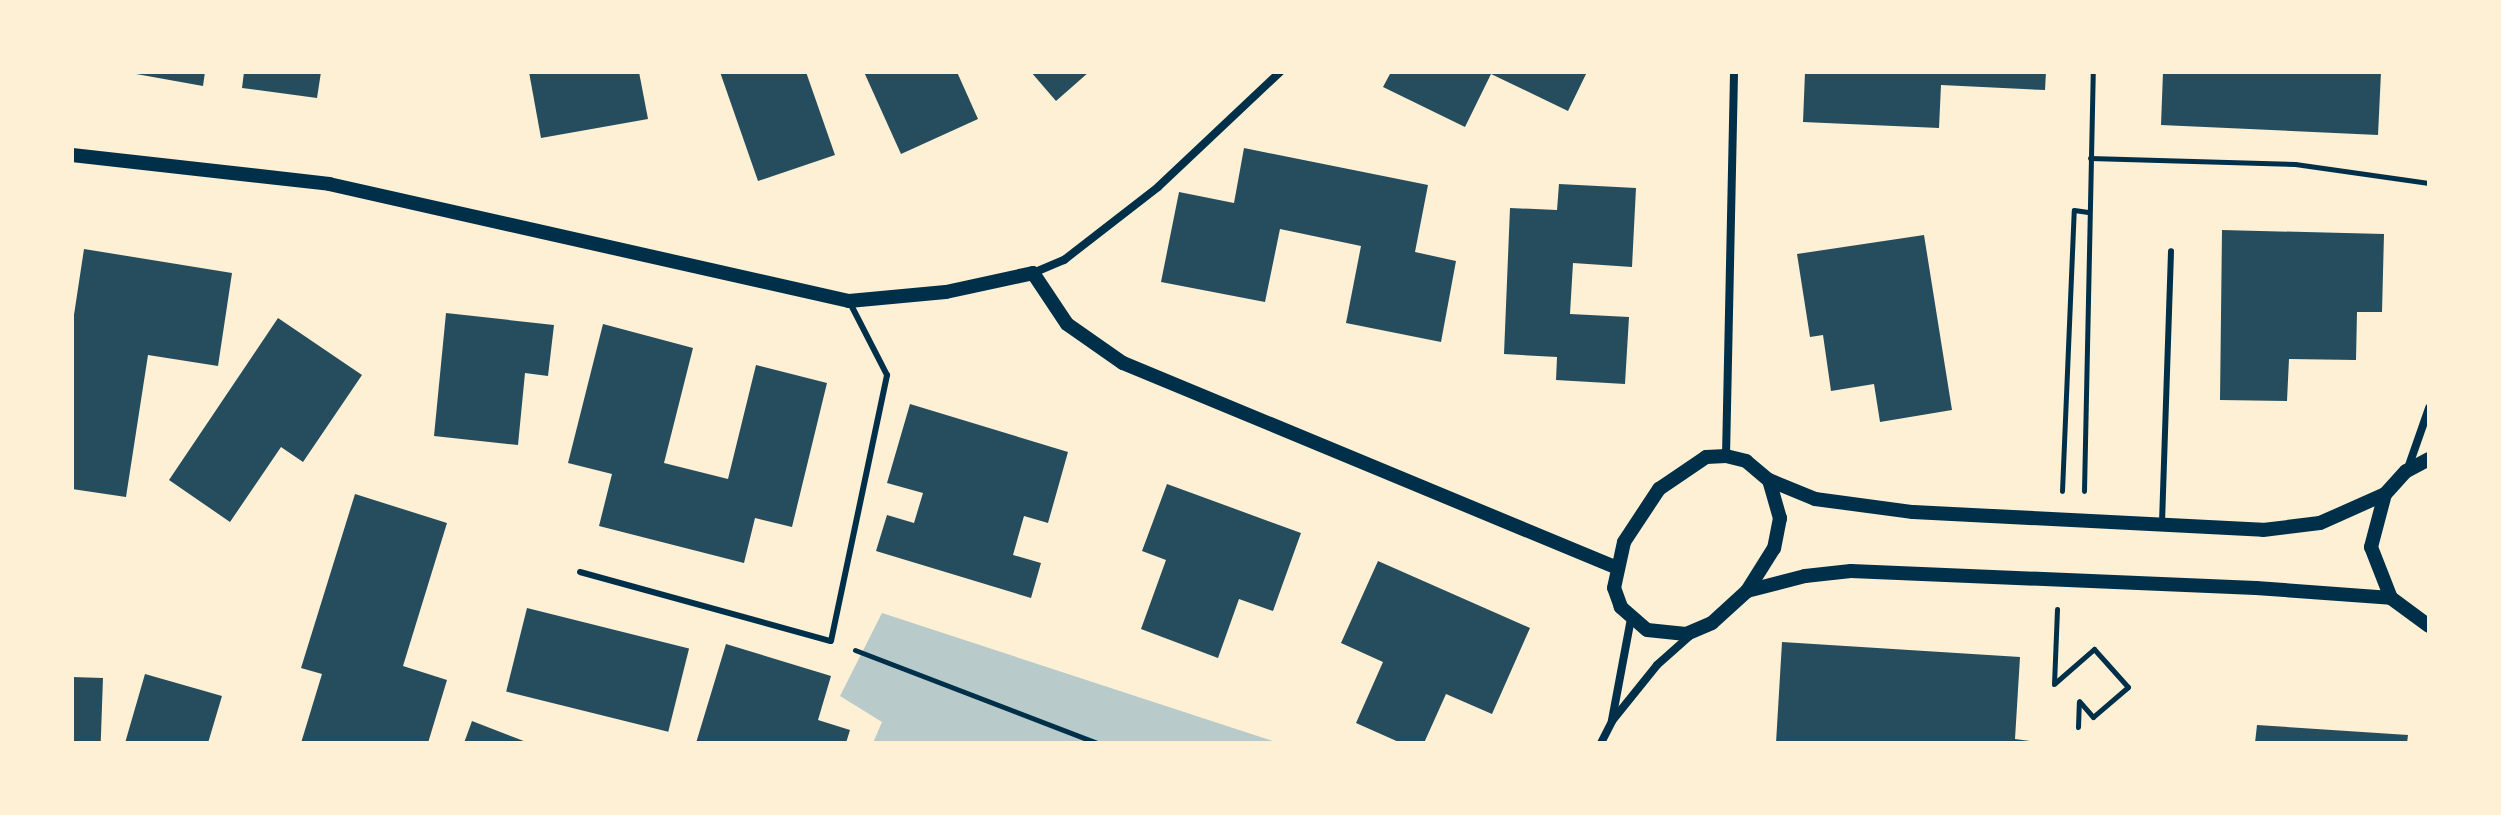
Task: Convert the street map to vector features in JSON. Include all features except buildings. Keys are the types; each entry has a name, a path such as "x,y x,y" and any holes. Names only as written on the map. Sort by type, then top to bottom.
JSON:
{"street":[{"path":"72,155 329,184 849,301 946,292 1033,273 1064,260 1158,187 1280,72"},
{"path":"1726,456 1734,72"},
{"path":"1033,273 1067,324 1123,363 1615,567"},
{"path":"2406,471 2429,408"},
{"path":"1697,630 1667,635 1631,618 1614,588 1615,567 1637,516 1659,489 1706,457 1726,456 1746,461 1769,480 1815,499 1855,506 2162,526 2296,527 2335,518 2385,494 2406,471 2429,459"},
{"path":"1601,743 1612,721 1657,665 1747,591 1774,548 1780,518 1769,480"},
{"path":"2385,494 2371,547 2391,598 2429,626"},
{"path":"1747,591 1805,576 1851,571 2391,598"},
{"path":"1612,721 1631,618"}],"lane":[{"path":"2162,526 2171,251"},
{"path":"580,572 831,641 887,375 849,301"}],"path":[{"path":"2083,521 2093,72"},
{"path":"2090,158 2295,164 2429,183"},
{"path":"2062,494 2074,210 2088,212"},
{"path":"2058,605 2054,684 2094,649 2128,687 2093,717 2079,701 2078,727"},
{"path":"831,641 1097,743"}],"shaded area":[{"path":"882,613 1279,743 873,743 882,722 840,696"}]}
